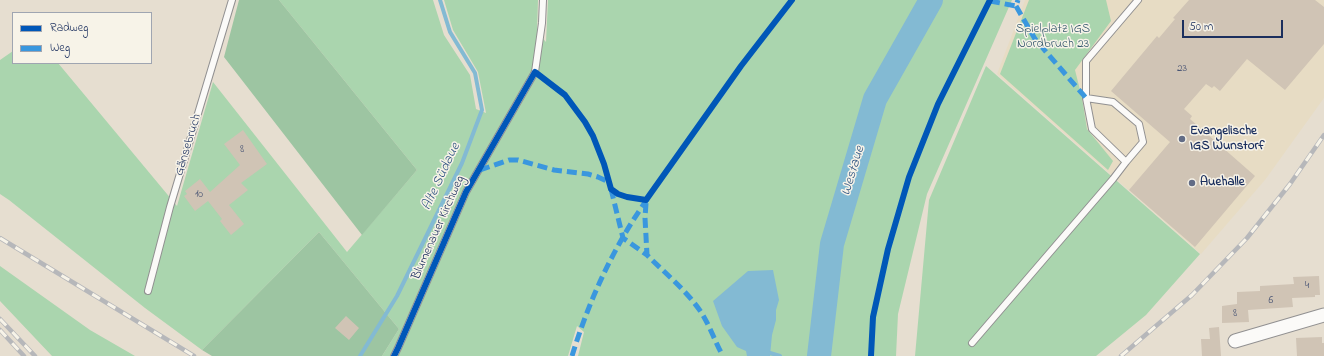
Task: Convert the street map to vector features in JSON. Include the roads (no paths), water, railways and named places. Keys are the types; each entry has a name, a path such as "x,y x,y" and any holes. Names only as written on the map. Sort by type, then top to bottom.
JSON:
{"street":[{"path":"1235,341 1324,315"}],"lane":[{"name":"Gänsebruch","path":"148,291 170,207 232,0"},
{"name":"Blumenauer Kirchweg","path":"394,356 466,192 535,72 542,23 543,0"},
{"path":"1126,162 1092,129 1086,98 1086,61 1138,0"},
{"path":"972,344 1113,179 1142,142 1139,124 1113,102 1086,98"}],"water":[{"path":"773,270 779,300 776,310 776,320 772,335 770,356 747,356 746,351 737,347 722,326 713,301 748,271"}],"waterway":[{"name":"Alte Südaue","path":"360,356 397,296 462,163 482,110 475,73 450,32 440,0"},
{"name":"Westaue","path":"819,356 832,244 875,99 931,0"},
{"path":"770,353 780,356"}],"railway":[{"path":"1121,356 1192,295 1247,238 1290,184 1324,135"},
{"path":"0,238 194,356"},
{"path":"0,319 35,356"},
{"path":"0,330 24,356"}],"place":[{"name":"Evangelische IGS Wunstorf","path":"1182,139"},
{"name":"Auehalle","path":"1192,183"}],"park label":[{"name":"Spielplatz IGS Nordbruch 23","path":"1053,38"}]}
